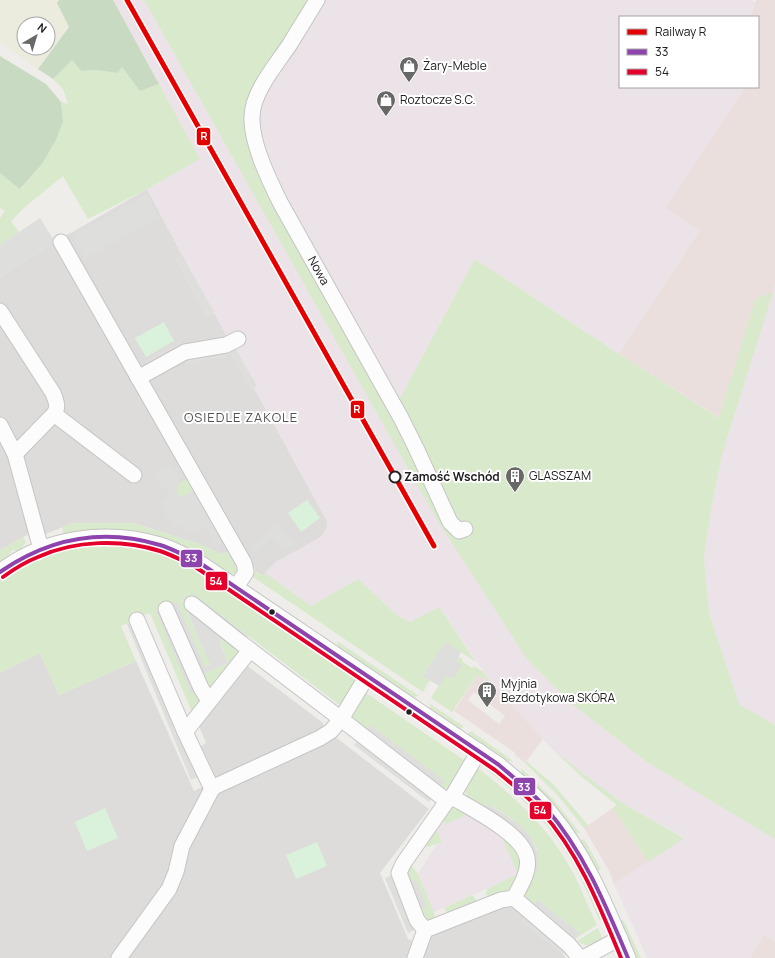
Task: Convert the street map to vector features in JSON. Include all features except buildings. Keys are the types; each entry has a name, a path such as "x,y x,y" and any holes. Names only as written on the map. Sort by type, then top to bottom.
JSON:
{"street":[{"name":"Nowa","path":"317,0 259,93 253,108 252,116 253,129 258,147 280,204 401,418 450,522 459,531 465,530"},
{"path":"61,242 244,563 246,572 236,587"},
{"path":"0,312 53,393 57,405 57,410 54,414 15,454"},
{"path":"138,378 185,352 226,345 238,339"},
{"path":"54,414 134,475"},
{"path":"0,425 15,454 41,549"},
{"path":"0,572 16,561 41,549 82,538 105,537 142,540 161,545 196,561 479,751 519,781 553,816 567,835 584,863 628,958"},
{"path":"192,604 250,650 449,799 511,834 522,844 528,858 527,866 524,878 514,898"},
{"path":"166,609 201,688 209,701"},
{"path":"137,620 185,732 212,789"},
{"path":"185,732 250,650"},
{"path":"119,958 169,889 176,872 182,846 212,789 320,738 331,731 341,719 367,676"},
{"path":"425,930 417,920 399,872 403,864 449,799 479,751"},
{"path":"415,958 425,930 501,900 514,898 569,945 580,958"},
{"path":"583,958 620,938"}],"shaded area":[{"path":"0,0 59,0 57,3 69,27 56,45 56,16 16,16 16,53 0,42"},
{"path":"113,0 144,0 437,520 526,658 572,704 647,762 775,839 775,942 764,935 750,958 647,958 614,884 684,837 622,803 554,751 490,681 439,607 410,622 398,616 358,579 311,606 265,573 278,560 321,537 327,527 327,521 214,313 207,316 176,259 182,255 147,189 200,159"},
{"path":"324,0 751,0 755,2 751,16 619,16 619,88 744,88 666,208 699,231 619,354 475,259 400,398 301,226 273,172 264,152 258,124 260,102"},
{"path":"756,0 775,0 775,285 773,292 755,299 720,418 619,354 699,231 665,208 744,88 759,88 759,16 751,16"},
{"path":"20,56 48,56 38,69"},
{"path":"147,189 182,255 176,259 207,316 214,312 327,521 327,527 321,537 278,560 262,576 255,570 242,546 221,554 197,543 133,523 73,523 46,534 41,529 0,550 0,277 55,242"},
{"path":"146,194 159,217 85,259 72,236"},
{"path":"40,218 55,242 0,277 0,245"},
{"path":"182,255 214,312 207,316 176,259"},
{"path":"775,285 775,725 739,704 709,613 704,557 711,509 722,455"},
{"path":"182,339 183,348 146,368 146,360"},
{"path":"234,346 257,386 251,390 228,350"},
{"path":"224,349 228,356 188,365 181,360"},
{"path":"170,465 180,482 176,490 180,498 196,489 227,542 218,548 205,527 188,536 181,525 174,529 159,503 170,496 165,487 162,488 153,474"},
{"path":"275,523 294,543 285,552 272,539 257,553 251,547"},
{"path":"193,594 248,636 237,648 225,640 220,641 228,663 201,675 201,688 191,694 156,611 177,602 205,667 210,665 182,599"},
{"path":"137,620 205,774 191,780 127,624"},
{"path":"445,642 461,652 456,661 462,665 453,679 446,676 439,686 423,676"},
{"path":"40,653 59,695 136,661 194,791 217,780 201,746 206,743 199,726 246,665 323,723 325,729 429,809 380,873 408,939 413,941 429,938 439,932 503,906 510,906 525,916 522,921 566,958 0,958 0,673"},
{"path":"477,675 490,681 543,739 525,763 516,756 514,752 454,711","holes":["474,692 505,716 499,724 468,700"]},
{"path":"370,725 445,781 429,802 354,745"},
{"path":"488,804 519,824 530,836 538,853 538,871 532,870 482,809"},
{"path":"613,808 648,862 614,884 609,871 584,828"},
{"path":"468,814 499,832 518,875 434,912 418,874 437,844 442,842 433,830 442,818"},
{"path":"393,875 416,929 408,933 385,878"},
{"path":"416,880 427,906 419,910 407,883"},
{"path":"538,900 580,933 563,954 522,921"},
{"path":"764,935 775,942 775,958 750,958"}],"green space":[{"path":"59,0 113,0 159,84 140,91 122,67 118,73 97,70 81,71 72,60 53,79 38,69 48,56 56,56 56,45 69,27 57,3"},
{"path":"144,0 312,0 249,123 389,405 400,398 475,259 719,418 755,299 773,292 722,455 711,509 704,557 709,613 739,704 775,725 775,839 647,762 572,704 526,658 437,520"},
{"path":"0,56 46,84 61,102 63,122 56,140 42,164 20,189 0,173"},
{"path":"72,60 81,71 97,70 118,73 122,67 140,91 159,84 200,159 147,189 88,219 63,176 26,206 11,221 19,232 0,245 0,218 5,211 0,208 0,173 21,189 42,164 56,140 63,122 61,102 68,104 63,89 53,79"},
{"path":"164,322 174,341 146,357 135,338"},
{"path":"182,481 190,481 196,489 180,498 177,492 177,487"},
{"path":"307,500 320,518 301,532 288,513"},
{"path":"73,523 133,523 197,543 221,554 231,551 240,565 238,572 233,574 228,573 198,555 64,535 62,527"},
{"path":"23,537 26,542 20,551 12,550 6,559 0,563 0,550"},
{"path":"116,544 158,552 197,570 358,678 341,706 193,594 182,600 210,665 205,667 177,602 191,693 196,691 200,701 195,709 191,710 150,613 121,626 136,661 59,695 40,653 0,673 0,582 7,576 48,554 60,550 85,545"},
{"path":"255,570 261,576 265,573 311,606 358,579 398,616 410,622 439,607 476,662 445,642 423,676 430,680 423,692 250,575"},
{"path":"225,640 242,653 213,689 209,688 201,675 228,663 220,642"},
{"path":"337,641 419,696 412,698 340,649"},
{"path":"459,657 472,668 474,666 483,672 490,681 477,675 452,712 431,698 446,676 453,679 458,663 456,661"},
{"path":"366,693 464,760 451,787 447,789 440,787 444,781 370,725 366,730 351,717 363,694"},
{"path":"429,703 463,726 461,731 431,710"},
{"path":"471,731 513,761 506,762 467,735"},
{"path":"554,751 622,803 684,838 648,862 613,808 617,805 583,778"},
{"path":"526,761 553,784 588,825 584,828 559,797 525,763"},
{"path":"480,764 484,764 510,782 545,817 573,856 604,920 599,920 574,866 564,849 546,825 514,792"},
{"path":"475,766 516,800 552,839 575,876 597,925 575,939 580,933 538,900 533,907 524,897 523,894 537,849 528,834 516,822 488,804 482,809 467,797 464,785"},
{"path":"521,768 554,800 580,833 575,834 522,775"},
{"path":"453,807 468,814 446,824 442,818"},
{"path":"105,808 118,838 87,851 75,822"},
{"path":"433,830 438,833 442,842 428,847 425,844"},
{"path":"499,832 518,850 522,861 522,866 513,887 495,897 490,898 486,894 487,889 518,874"},
{"path":"584,839 601,869 595,869 580,843 581,840"},
{"path":"317,842 327,866 296,879 286,855"},
{"path":"410,863 418,874 434,912 435,919 429,921 421,914 419,910 427,906 416,880 407,883 405,875"},
{"path":"472,895 476,899 476,903 449,915 444,908"},
{"path":"620,920 624,921 641,958 636,958"},
{"path":"598,928 603,940 596,944 590,945 584,945 577,941"}],"rail line":[{"name":"R","path":"127,0 434,546"}],"transit line":[{"name":"33","path":"0,572 19,560 57,544 77,539 97,537 118,537 160,545 197,561 499,765 541,802 560,825 583,861 602,899 628,958"},
{"name":"54","path":"3,577 24,563 52,551 83,544 99,543 130,544 145,547 173,556 194,566 495,770 525,795 541,811 567,845 587,881 621,958"}],"place":[{"name":"Żary-Meble","path":"409,83"},
{"name":"Roztocze S.C.","path":"386,117"},
{"name":"Zamość Wschód","path":"395,477"},
{"name":"GLASSZAM","path":"515,493"},
{"name":"Myjnia Bezdotykowa SKÓRA","path":"487,708"}],"district":[{"name":"OSIEDLE ZAKOLE","path":"241,417"}]}
